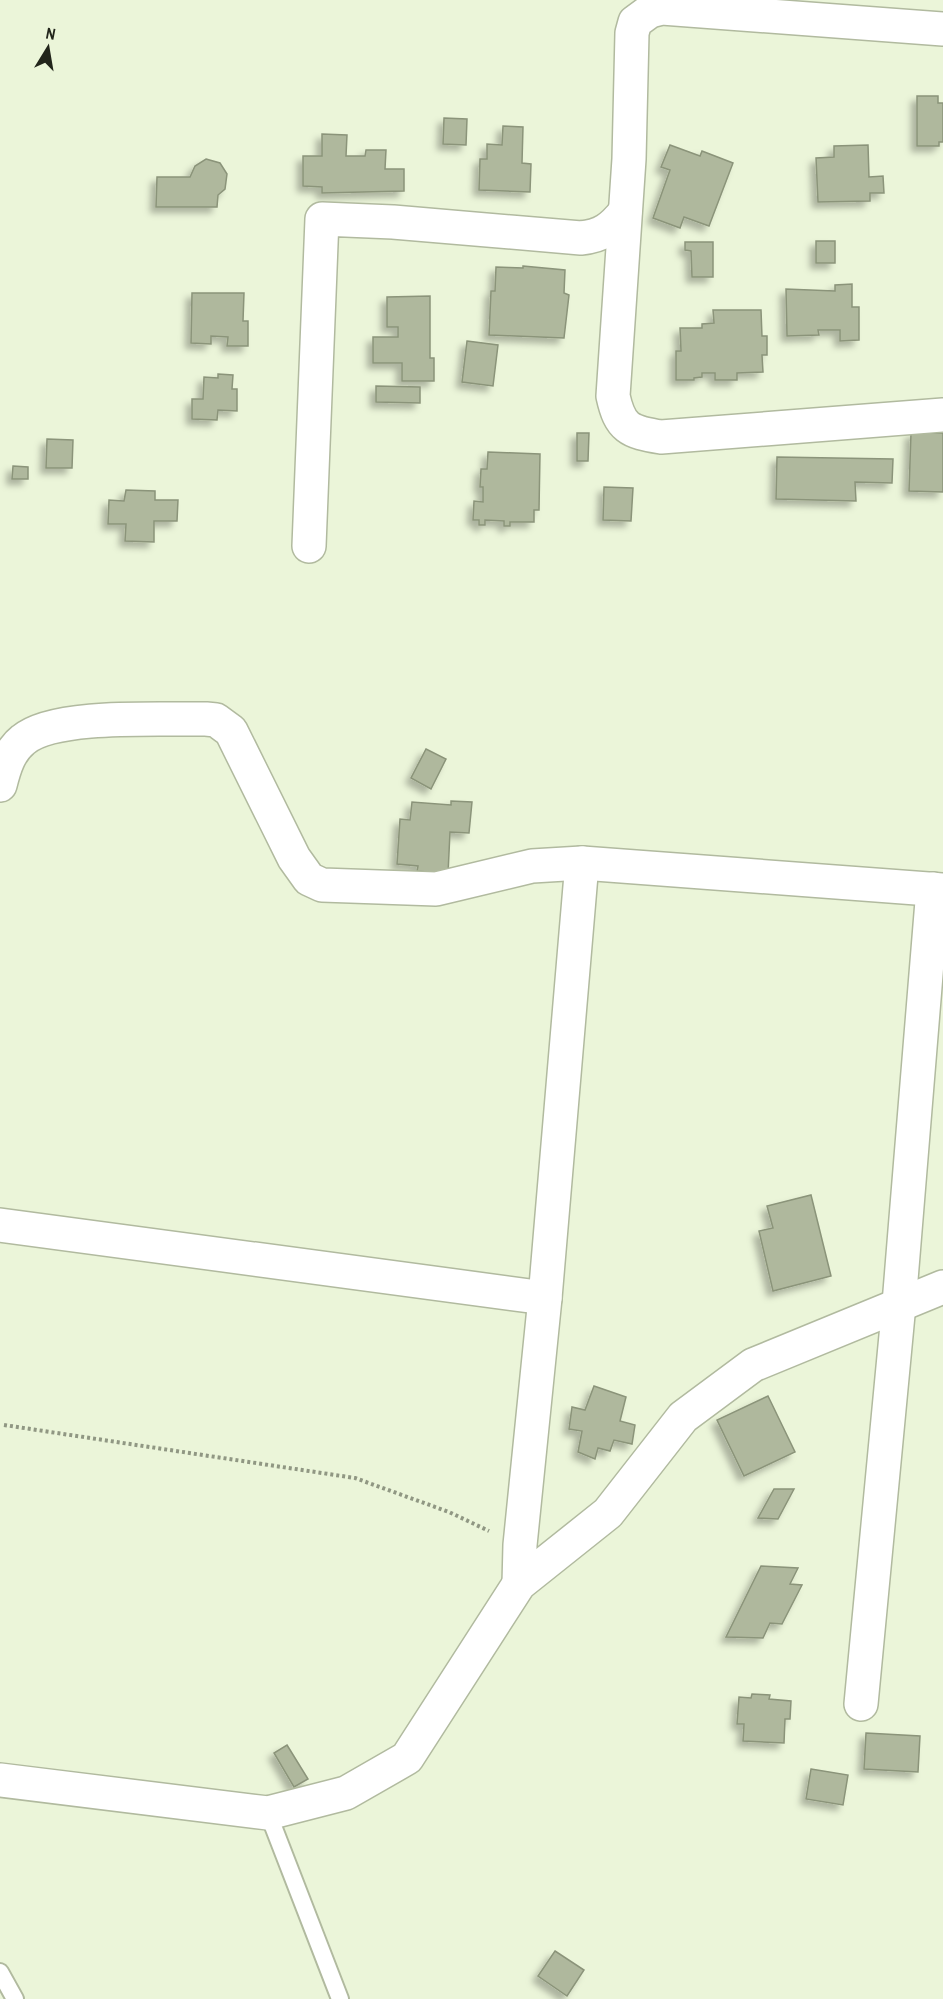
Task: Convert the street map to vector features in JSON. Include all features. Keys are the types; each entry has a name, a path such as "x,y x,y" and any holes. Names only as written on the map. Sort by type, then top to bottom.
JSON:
{"street":[{"path":"943,29 827,23 662,8 641,16 635,22 632,33 630,159 613,396 618,418 626,427 661,437 943,415"},
{"path":"309,546 322,219 393,222 581,238 595,237 606,231 625,212"},
{"path":"0,785 5,766 20,742 46,728 71,723 216,720 231,731 294,858 304,873 322,885 436,889 532,866 582,863 938,890 861,1704"},
{"path":"519,1584 520,1545 545,1298 582,863"},
{"path":"0,1225 545,1298"},
{"path":"0,1780 268,1813 346,1793 406,1758 519,1584 608,1513 683,1417 753,1365 943,1287"}],"lane":[{"path":"268,1813 340,1999"},
{"path":"0,1972 15,1999"}],"path":[{"path":"4,1425 355,1478 449,1512 520,1545"}],"building":[{"path":"917,96 938,96 938,103 943,103 943,142 939,142 939,146 917,146"},
{"path":"444,118 467,119 466,145 443,144"},
{"path":"503,126 523,127 522,163 531,164 530,192 479,190 480,159 487,159 487,144 502,145"},
{"path":"322,134 347,135 346,156 365,156 366,150 386,150 385,169 404,169 404,191 322,193 322,187 303,186 303,156 322,156"},
{"path":"670,145 700,156 702,151 733,163 709,226 684,217 680,228 653,218 670,170 661,167"},
{"path":"868,145 869,177 883,176 884,193 870,193 870,201 818,202 816,158 834,157 834,146"},
{"path":"206,159 220,163 227,174 225,189 218,195 217,207 156,207 157,177 190,177 195,166"},
{"path":"816,241 835,241 835,263 816,263"},
{"path":"685,242 713,242 713,277 692,277 691,251 685,250"},
{"path":"523,266 565,270 564,293 569,295 564,338 489,335 491,291 495,291 496,267 523,268"},
{"path":"852,284 852,307 859,307 859,340 840,341 840,330 818,330 819,335 787,336 786,289 835,291 835,285"},
{"path":"192,293 244,293 243,321 248,321 248,346 227,346 228,337 211,336 211,344 191,343"},
{"path":"430,296 430,358 434,358 434,381 402,381 402,363 373,363 373,337 398,337 398,327 387,327 387,297"},
{"path":"713,310 761,310 762,336 767,336 767,355 762,355 763,372 737,373 737,380 715,380 715,373 702,373 702,377 694,378 694,380 676,380 676,351 681,351 680,328 702,328 702,324 714,323"},
{"path":"467,341 498,345 493,386 462,382"},
{"path":"218,374 233,375 232,389 237,389 237,411 218,410 217,420 192,419 192,399 203,399 204,377 218,378"},
{"path":"376,386 420,387 420,403 376,402"},
{"path":"577,433 589,433 588,461 577,461"},
{"path":"911,433 943,433 943,492 909,491"},
{"path":"47,439 73,440 72,468 46,468"},
{"path":"488,452 540,454 539,510 534,510 534,522 510,522 510,526 504,526 504,521 485,520 485,525 479,525 479,520 473,520 474,501 483,502 483,487 480,487 481,469 487,469"},
{"path":"777,457 893,459 892,483 855,482 856,501 776,499"},
{"path":"13,466 28,467 28,479 12,479"},
{"path":"604,487 633,488 631,521 603,520"},
{"path":"126,490 155,491 155,500 178,500 177,521 154,521 154,542 125,541 126,524 108,524 109,500 124,501"},
{"path":"426,749 446,759 431,789 411,778"},
{"path":"451,801 472,802 469,833 450,832 448,874 417,871 418,866 397,864 400,819 410,820 412,802 451,805"},
{"path":"811,1195 831,1276 773,1291 759,1231 773,1228 767,1206"},
{"path":"594,1386 626,1397 620,1421 635,1425 632,1444 614,1440 610,1451 598,1448 595,1459 578,1452 582,1431 569,1429 572,1407 585,1410"},
{"path":"768,1396 795,1452 744,1476 717,1420"},
{"path":"774,1489 794,1489 778,1519 758,1518"},
{"path":"761,1566 798,1568 790,1584 802,1585 782,1624 770,1623 763,1638 726,1637"},
{"path":"752,1694 770,1695 769,1699 791,1701 790,1719 785,1719 784,1743 743,1741 744,1724 737,1724 739,1697 751,1698"},
{"path":"866,1733 920,1736 918,1772 864,1769"},
{"path":"287,1745 308,1779 294,1787 274,1753"},
{"path":"811,1769 848,1775 843,1805 806,1799"},
{"path":"555,1951 584,1970 567,1996 538,1976"}]}
